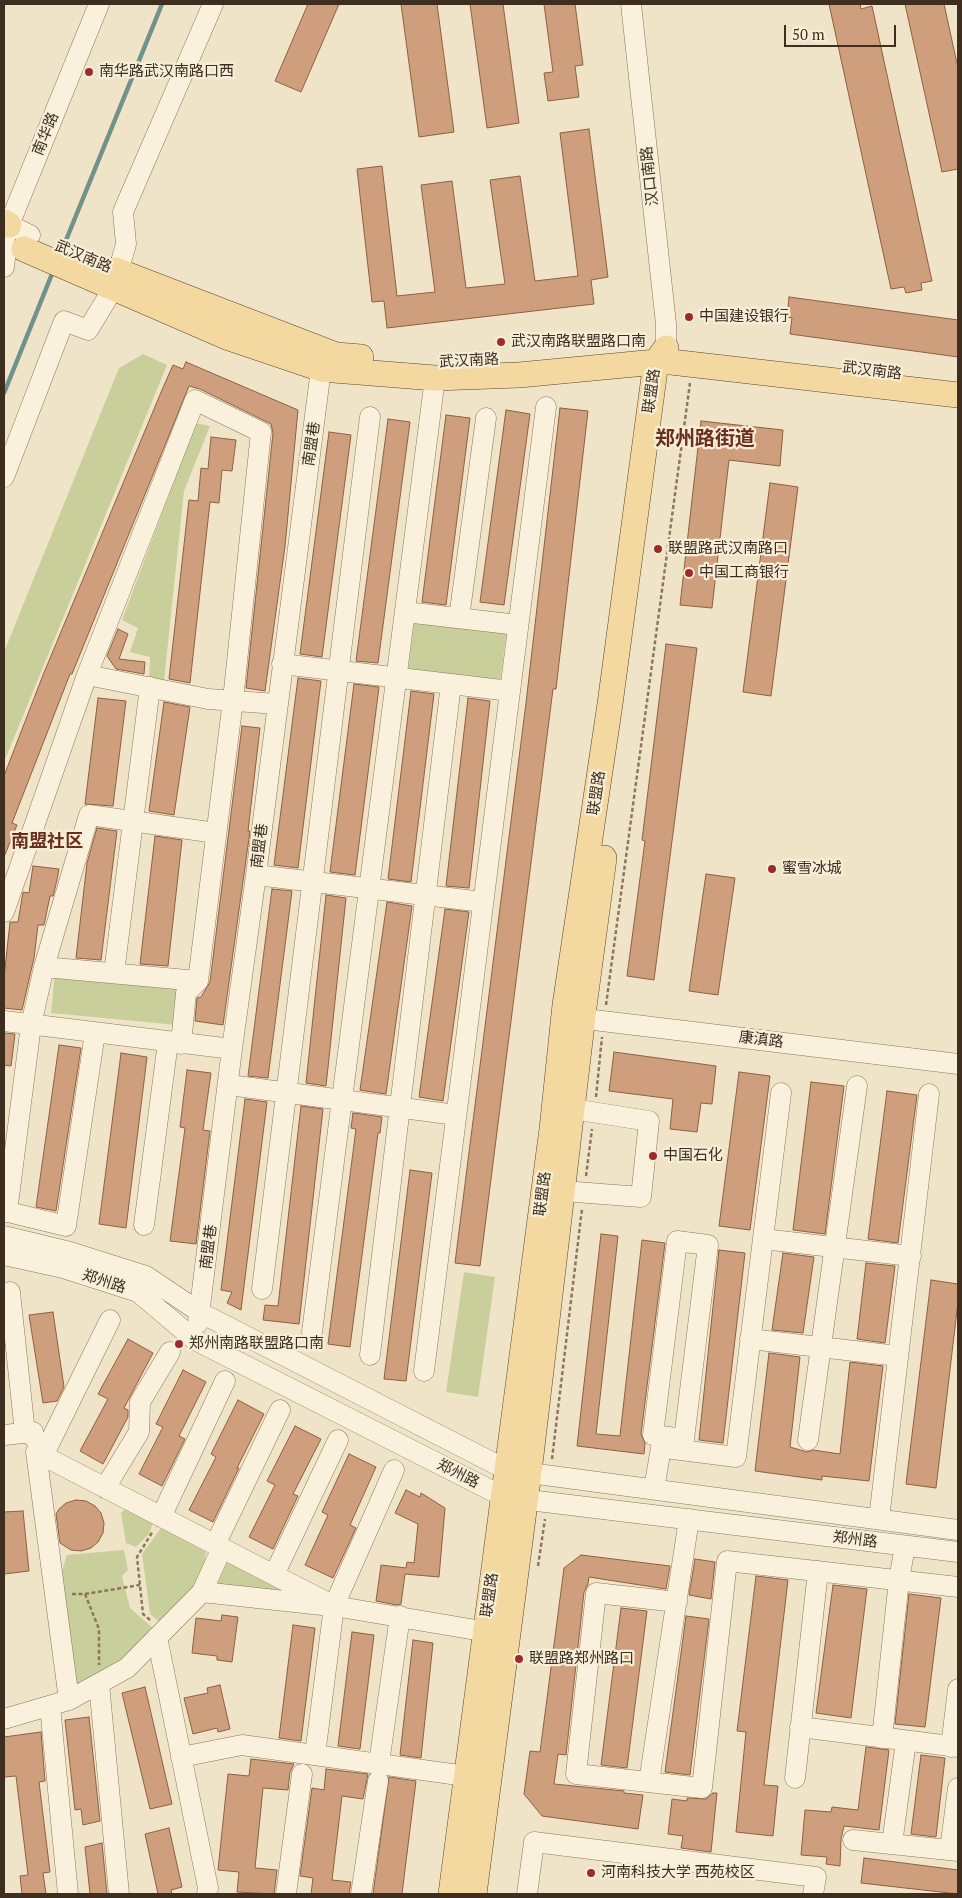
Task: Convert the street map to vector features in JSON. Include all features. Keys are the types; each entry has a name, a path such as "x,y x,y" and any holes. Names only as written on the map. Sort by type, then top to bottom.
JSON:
{"main road":[{"name":"武汉南路","path":"13,235 114,278 229,338 325,361 435,378 518,375 720,352 958,382"},
{"name":"武汉南路","path":"325,361 336,355 439,364 594,355 664,357 958,395"},
{"name":"联盟路","path":"474,1894 552,1129 574,1012 610,704 664,357"},
{"name":"联盟路","path":"518,1471 563,1191 573,1109 574,1012"},
{"name":"联盟路","path":"451,1894 486,1630 515,1499"}],"street":[{"name":"南华路","path":"4,266 13,235 100,4"},
{"path":"4,477 64,322 88,330 114,278 126,244 123,212 213,4"},
{"name":"汉口南路","path":"631,4 666,324 664,357"},
{"name":"南盟巷","path":"195,1340 201,1312 232,1049 282,664 325,361"},
{"path":"312,1332 435,378"},
{"path":"4,912 87,675 195,400 261,432 233,700 198,981 186,993 175,1043 144,1225"},
{"path":"424,1372 546,408"},
{"path":"262,1289 370,417"},
{"path":"459,618 486,418"},
{"path":"405,612 518,625"},
{"path":"282,664 510,691"},
{"path":"87,675 208,698 278,704"},
{"path":"370,1355 451,684"},
{"path":"114,973 150,687"},
{"path":"95,1033 66,1226 5,1212 30,1025 44,967 89,815 216,833"},
{"path":"256,875 483,902"},
{"path":"44,967 198,981"},
{"name":"康滇路","path":"574,1012 958,1052"},
{"name":"康滇路","path":"574,1012 958,1064"},
{"path":"4,1021 232,1049"},
{"path":"229,1085 287,1091 456,1115"},
{"path":"808,1440 857,1086"},
{"path":"662,1442 684,1439 708,1245 677,1241 653,1435 662,1442 736,1457 781,1093"},
{"path":"879,1519 929,1094"},
{"path":"563,1191 641,1198 650,1121 573,1109"},
{"name":"郑州路","path":"4,1236 70,1252 146,1276 201,1312 518,1471 958,1530"},
{"path":"763,1238 910,1256"},
{"name":"郑州路","path":"4,1254 63,1268 138,1292 195,1340 515,1499 958,1552"},
{"path":"10,1292 25,1433"},
{"path":"40,1454 110,1320"},
{"path":"750,1339 898,1356"},
{"path":"106,1488 139,1432 140,1402 170,1352"},
{"path":"161,1517 225,1381"},
{"path":"4,1719 69,1700 127,1668 202,1592 219,1546 280,1410"},
{"path":"4,1435 33,1432 40,1454 69,1700"},
{"path":"274,1575 338,1440"},
{"path":"654,1489 662,1442"},
{"path":"40,1454 334,1606"},
{"path":"315,1755 334,1606 394,1470"},
{"path":"649,1782 689,1519"},
{"path":"882,1738 899,1580 905,1546"},
{"path":"677,1602 596,1593 576,1774 702,1788 727,1561 958,1587"},
{"path":"794,1778 818,1572"},
{"path":"202,1592 334,1606 476,1630 486,1630"},
{"path":"361,1894 400,1616"},
{"path":"160,1635 181,1757 208,1888 207,1894"},
{"path":"99,1684 119,1894"},
{"path":"800,1727 955,1747 958,1689"},
{"path":"50,1706 68,1894"},
{"path":"892,1844 906,1741"},
{"path":"181,1757 242,1745 315,1755 378,1772 466,1776"},
{"path":"286,1894 302,1774"},
{"path":"853,1840 954,1851 958,1788"},
{"path":"527,1894 534,1842 816,1877 814,1894"}],"path":[{"path":"160,1635 143,1614 136,1557 161,1517"},
{"path":"55,1593 85,1594 140,1585"},
{"path":"85,1594 99,1629 99,1684"}],"green space":[{"path":"143,354 167,365 4,762 4,652 119,368"},
{"path":"196,423 210,426 184,491 164,681 149,679 150,657 130,652 138,628 122,620"},
{"path":"415,617 507,628 500,682 408,670"},
{"path":"55,972 181,984 177,1025 51,1013"},
{"path":"464,1272 495,1277 478,1397 446,1392"},
{"path":"126,1508 153,1523 149,1534 136,1547 126,1543 121,1513"},
{"path":"161,1528 206,1552 203,1576 162,1624 150,1614 142,1554"},
{"path":"124,1550 128,1570 122,1576 130,1608 155,1630 123,1663 72,1690 57,1587 67,1555"},
{"path":"227,1562 288,1590 216,1587"}],"building":[{"path":"308,4 339,4 301,92 275,81"},
{"path":"401,4 437,4 454,132 419,137"},
{"path":"470,4 503,4 519,123 487,128"},
{"path":"544,4 575,4 583,65 575,66 579,97 548,101 544,73 553,72"},
{"path":"829,4 860,4 861,9 872,6 932,281 921,283 922,290 906,293 904,287 891,289"},
{"path":"905,4 944,4 958,68 958,169 942,172"},
{"path":"589,129 608,277 591,280 594,304 387,328 384,301 372,302 357,169 382,166 397,296 435,292 421,185 452,181 466,288 505,284 490,180 520,176 535,281 578,276 560,133"},
{"path":"789,297 958,320 958,357 790,334 792,318 787,317"},
{"path":"186,362 298,410 285,546 265,691 246,688 273,433 271,424 200,389 189,386 72,674 70,674 12,823 17,825 4,857 4,776 43,675 162,390 173,365 183,369"},
{"path":"560,408 588,411 556,689 553,689 480,1266 455,1263 526,703"},
{"path":"506,410 530,414 504,605 480,602"},
{"path":"446,415 470,418 446,605 422,602"},
{"path":"388,419 410,422 378,663 356,661"},
{"path":"701,421 783,430 780,466 729,460 712,608 680,605"},
{"path":"329,432 351,435 322,657 300,654"},
{"path":"211,437 236,440 232,471 222,470 219,503 210,502 190,683 169,679 189,500 198,501 201,468 208,469"},
{"path":"770,483 798,487 771,696 743,692"},
{"path":"118,629 128,634 119,659 145,662 144,674 116,669 107,656"},
{"path":"666,644 697,648 654,980 627,976 645,841 642,840"},
{"path":"298,678 321,681 298,868 274,865"},
{"path":"354,684 379,687 355,875 330,872"},
{"path":"411,691 434,694 411,882 388,879"},
{"path":"98,698 126,701 113,806 85,804"},
{"path":"468,698 490,701 469,888 446,886"},
{"path":"164,702 190,707 174,815 149,811"},
{"path":"242,726 260,728 248,831 250,831 223,1025 195,1021 197,998 201,997 210,982"},
{"path":"97,828 117,831 101,960 76,958 87,863"},
{"path":"155,836 182,840 168,966 140,964"},
{"path":"33,866 59,869 57,880 53,896 50,896 44,925 38,925 34,958 22,1010 4,1008 4,978 10,922 18,922 23,892 29,893"},
{"path":"706,874 735,878 718,995 689,991"},
{"path":"272,889 292,891 268,1078 248,1076"},
{"path":"326,895 346,898 326,1086 306,1083"},
{"path":"387,902 412,906 386,1094 360,1090"},
{"path":"445,909 469,912 443,1101 419,1097"},
{"path":"4,1033 15,1034 11,1066 4,1065"},
{"path":"59,1045 81,1048 56,1211 36,1207"},
{"path":"614,1052 716,1066 712,1104 701,1103 697,1132 670,1129 673,1099 609,1091"},
{"path":"121,1053 147,1057 126,1228 99,1224"},
{"path":"187,1070 211,1073 203,1130 210,1131 196,1244 170,1241 185,1128 180,1127"},
{"path":"739,1072 770,1076 750,1230 719,1226"},
{"path":"811,1082 844,1086 825,1234 793,1230"},
{"path":"887,1091 917,1095 898,1243 868,1239"},
{"path":"245,1099 267,1102 241,1310 227,1303 232,1292 221,1290"},
{"path":"301,1106 323,1109 299,1324 263,1320 265,1305 278,1306"},
{"path":"353,1113 382,1117 380,1133 378,1133 350,1347 328,1344 356,1129 351,1128"},
{"path":"410,1170 432,1173 406,1381 384,1379"},
{"path":"601,1234 618,1236 596,1434 620,1436 642,1240 665,1243 641,1434 645,1443 644,1454 577,1446"},
{"path":"719,1250 745,1253 723,1443 699,1440"},
{"path":"783,1253 814,1257 803,1333 772,1330"},
{"path":"866,1263 895,1266 885,1343 857,1339"},
{"path":"931,1280 958,1284 958,1302 936,1488 906,1484"},
{"path":"53,1312 64,1387 57,1401 43,1403 29,1315"},
{"path":"128,1339 153,1353 124,1408 128,1410 128,1417 103,1464 80,1451 108,1399 98,1394"},
{"path":"769,1353 800,1357 790,1447 807,1452 813,1450 840,1454 850,1362 883,1366 869,1481 822,1476 822,1480 755,1471"},
{"path":"183,1370 206,1382 179,1436 185,1439 162,1486 139,1474 163,1427 156,1424"},
{"path":"238,1400 264,1414 213,1522 189,1510 216,1457 211,1454"},
{"path":"295,1426 321,1439 293,1494 298,1496 273,1549 249,1537 275,1485 267,1481"},
{"path":"349,1454 376,1467 350,1525 356,1528 333,1578 305,1565 328,1515 322,1512"},
{"path":"406,1490 420,1497 421,1493 445,1508 439,1577 405,1574 401,1604 397,1605 376,1601 381,1565 406,1568 407,1562 414,1563 418,1524 395,1513"},
{"path":"76,1500 86,1501 95,1506 101,1513 104,1523 103,1533 98,1542 91,1548 81,1551 71,1550 60,1543 56,1514 66,1503"},
{"path":"23,1511 29,1571 4,1574 4,1512"},
{"path":"581,1555 670,1566 666,1589 589,1577 584,1592 566,1755 558,1754 554,1784 624,1791 624,1793 643,1795 638,1829 542,1816 524,1794 530,1751 540,1752 564,1568"},
{"path":"695,1559 715,1562 711,1599 689,1595"},
{"path":"756,1576 788,1580 764,1785 778,1786 773,1836 736,1832 746,1732 737,1731"},
{"path":"833,1585 867,1589 851,1718 816,1713"},
{"path":"909,1594 941,1598 925,1727 895,1724"},
{"path":"621,1608 647,1611 627,1768 601,1765"},
{"path":"222,1615 238,1617 232,1662 217,1660 217,1656 192,1653 196,1618 221,1621"},
{"path":"686,1616 709,1619 690,1775 665,1772"},
{"path":"293,1625 315,1628 301,1741 279,1738"},
{"path":"352,1632 374,1635 360,1749 338,1746"},
{"path":"413,1640 433,1643 421,1758 400,1755"},
{"path":"220,1685 230,1729 218,1732 217,1728 193,1734 184,1698 208,1693 207,1688"},
{"path":"145,1687 172,1804 150,1809 122,1693"},
{"path":"89,1717 100,1821 83,1825 81,1809 75,1810 65,1720"},
{"path":"41,1732 45,1781 39,1782 50,1872 43,1873 46,1894 22,1894 20,1876 28,1875 16,1776 4,1777 4,1737"},
{"path":"866,1747 889,1750 879,1830 844,1826 841,1839 840,1866 826,1864 827,1857 801,1855 805,1810 831,1812 832,1807 858,1810"},
{"path":"921,1755 945,1758 936,1837 911,1834"},
{"path":"251,1759 294,1764 290,1772 288,1790 263,1788 255,1868 277,1870 274,1894 237,1892 239,1872 218,1870 228,1774 249,1776"},
{"path":"326,1769 368,1774 363,1799 342,1796 332,1880 351,1882 349,1894 311,1894 313,1878 300,1876 312,1788 324,1790"},
{"path":"389,1777 416,1781 402,1894 373,1894"},
{"path":"713,1793 717,1793 711,1852 681,1848 683,1836 668,1834 672,1799 687,1801 687,1798 706,1799"},
{"path":"169,1828 182,1887 171,1890 172,1894 158,1894 145,1834"},
{"path":"102,1843 107,1894 90,1894 85,1847"},
{"path":"864,1858 958,1870 958,1894 861,1883"}],"waterway":[{"path":"60,255 162,4"},
{"path":"4,393 54,269"}],"place":[{"name":"南华路武汉南路口西","path":"89,72"},
{"name":"中国建设银行","path":"689,317"},
{"name":"武汉南路联盟路口南","path":"501,342"},
{"name":"联盟路武汉南路口","path":"658,549"},
{"name":"中国工商银行","path":"689,573"},
{"name":"蜜雪冰城","path":"772,869"},
{"name":"中国石化","path":"653,1156"},
{"name":"郑州南路联盟路口南","path":"179,1344"},
{"name":"联盟路郑州路口","path":"519,1659"},
{"name":"河南科技大学 西苑校区","path":"591,1873"}],"district":[{"name":"郑州路街道","path":"705,439"},
{"name":"南盟社区","path":"47,842"}]}
